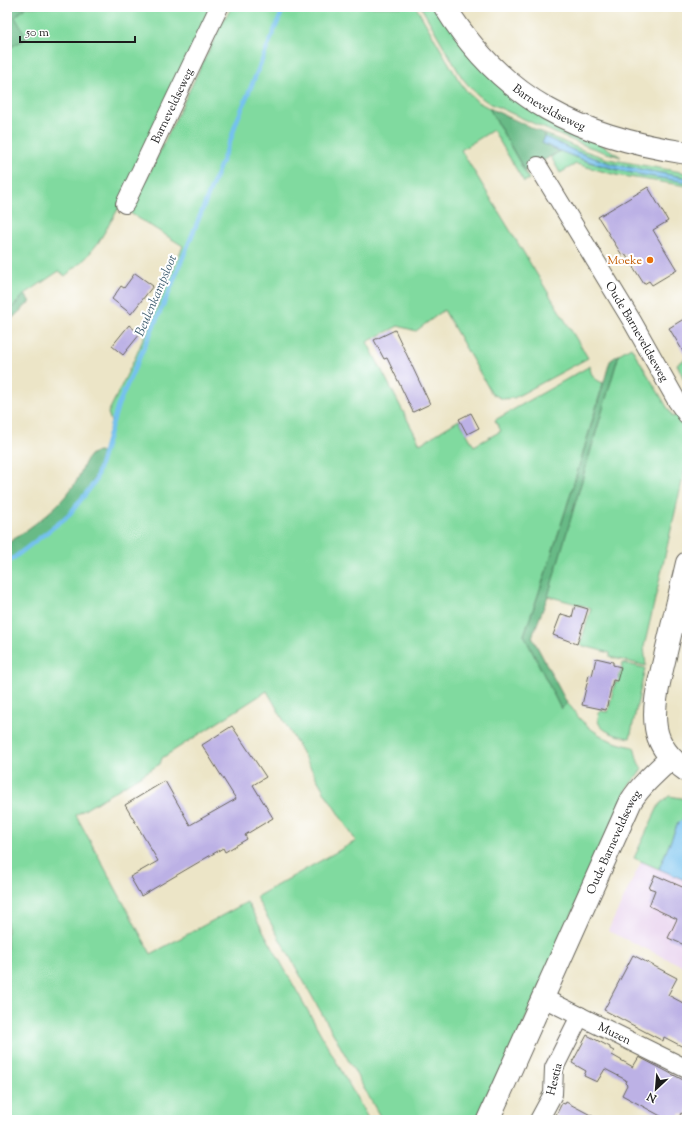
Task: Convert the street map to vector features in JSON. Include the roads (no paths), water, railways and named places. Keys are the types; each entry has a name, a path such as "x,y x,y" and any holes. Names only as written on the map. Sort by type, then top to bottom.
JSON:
{"street":[{"name":"Barneveldseweg","path":"125,204 219,7"},
{"name":"Barneveldseweg","path":"445,7 461,32 490,66 516,88 546,109 584,128 608,136 638,144 687,153"},
{"name":"Oude Barneveldseweg","path":"538,166 632,320 687,415"},
{"name":"Oude Barneveldseweg","path":"488,1120 631,802 648,780 679,764 662,747 656,728 655,711 658,689 687,563"},
{"name":"Muzen","path":"543,998 687,1068"},
{"name":"Hestia","path":"539,1120 553,1094 554,1068 580,1016"}],"water":[{"path":"545,137 577,152 612,164 687,178 687,182 631,173 595,164 542,143"},
{"path":"684,817 687,818 687,881 659,869 678,823"}],"waterway":[{"name":"Beulenkampsloot","path":"7,563 68,516 95,482 118,405 169,292 284,7"}],"place":[{"name":"Moeke","path":"650,260"}]}
